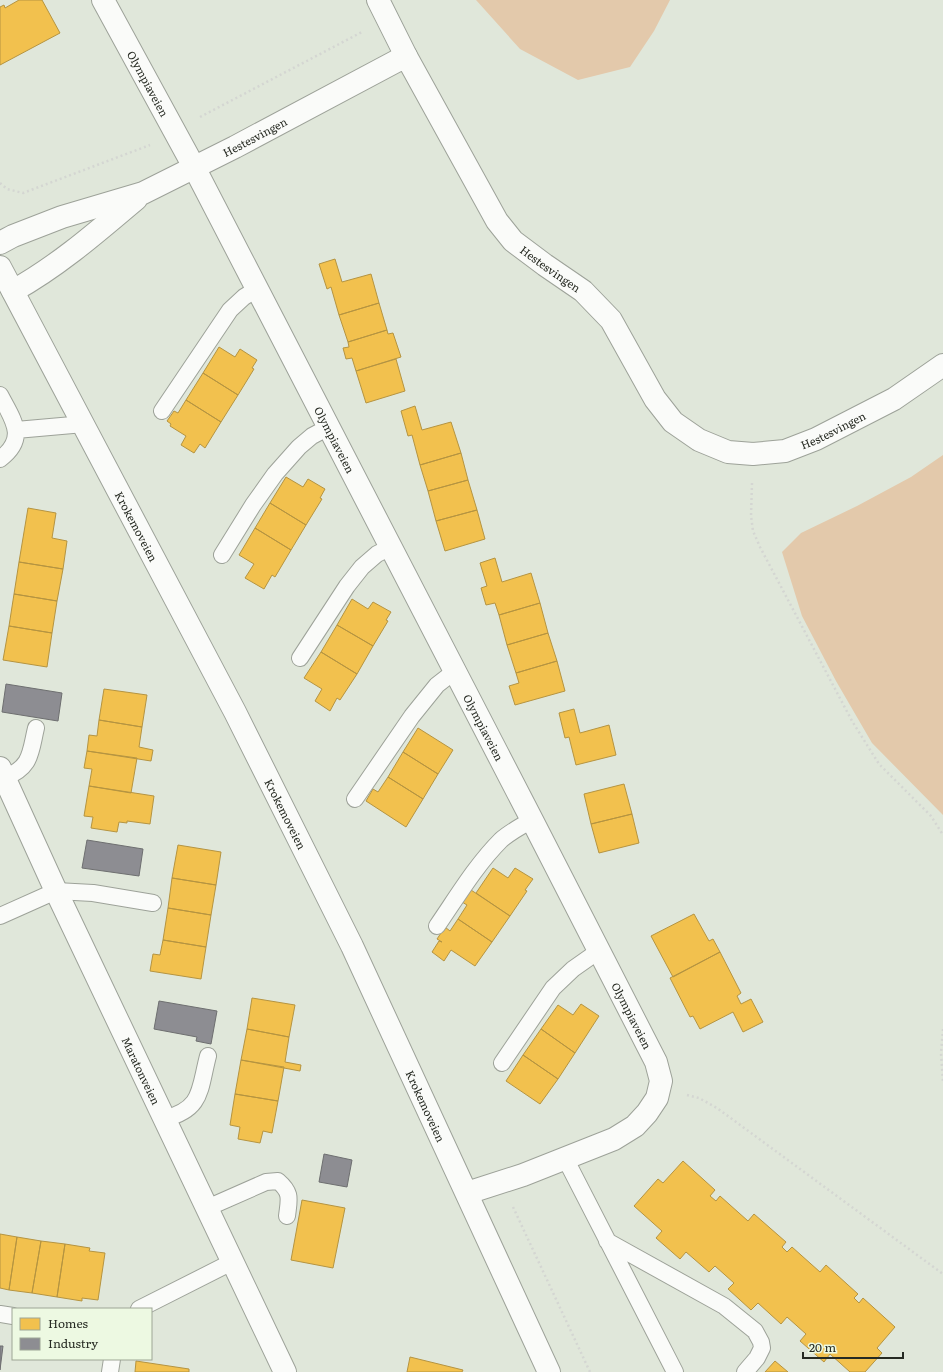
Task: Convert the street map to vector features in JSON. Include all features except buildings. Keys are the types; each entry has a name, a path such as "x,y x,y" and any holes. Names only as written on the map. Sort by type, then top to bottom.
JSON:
{"street":[{"name":"Olympiaveien","path":"104,0 194,167 600,950 656,1062 661,1081 657,1098 647,1113 635,1126 614,1139 523,1175 467,1193"},
{"path":"378,0 406,56"},
{"name":"Hestesvingen","path":"194,167 406,56 497,221 513,241 583,291 611,320 655,399 673,422 699,440 728,452 753,454 785,451 816,439 894,399 943,365"},
{"path":"0,243 13,236 62,217 143,193 194,167"},
{"path":"14,291 33,280 79,246 143,193"},
{"name":"Krokemoveien","path":"0,266 235,712 352,946 549,1372"},
{"name":"Maratonveien","path":"2,773 56,891 285,1372"}],"lane":[{"path":"162,411 230,310 244,297 257,290"},
{"path":"0,395 12,416 16,430 15,443 8,453 0,459"},
{"path":"16,430 84,424"},
{"path":"222,555 253,505 275,474 312,436 329,427"},
{"path":"300,658 347,586 362,566 377,554 391,547"},
{"path":"355,799 412,716 437,685 455,671"},
{"path":"2,773 15,773 23,767 29,757 36,728"},
{"path":"438,926 488,854 501,840 532,820"},
{"path":"0,916 56,891 93,893 153,903"},
{"path":"502,1063 553,988 573,969 600,950"},
{"path":"164,1119 177,1115 188,1109 197,1098 208,1056"},
{"path":"564,1158 675,1372"},
{"path":"207,1208 266,1182 278,1181 287,1188 289,1198 287,1216"},
{"path":"607,1241 724,1306 755,1331 762,1348 757,1358 745,1372"},
{"path":"141,1308 232,1262"},
{"path":"0,1314 12,1316"},
{"path":"110,1372 112,1360"}],"path":[{"path":"753,454 751,516 753,532 760,547 852,721 875,758 879,764 930,816 943,835"},
{"path":"943,1029 941,1053 943,1082"},
{"path":"659,1088 699,1098 717,1108 943,1274"},
{"path":"501,1182 590,1372"}],"shaded area":[{"path":"476,0 670,0 654,31 630,67 578,80 520,49"},
{"path":"943,455 943,815 872,743 836,681 802,616 782,552 801,533 857,506 911,477"}]}
